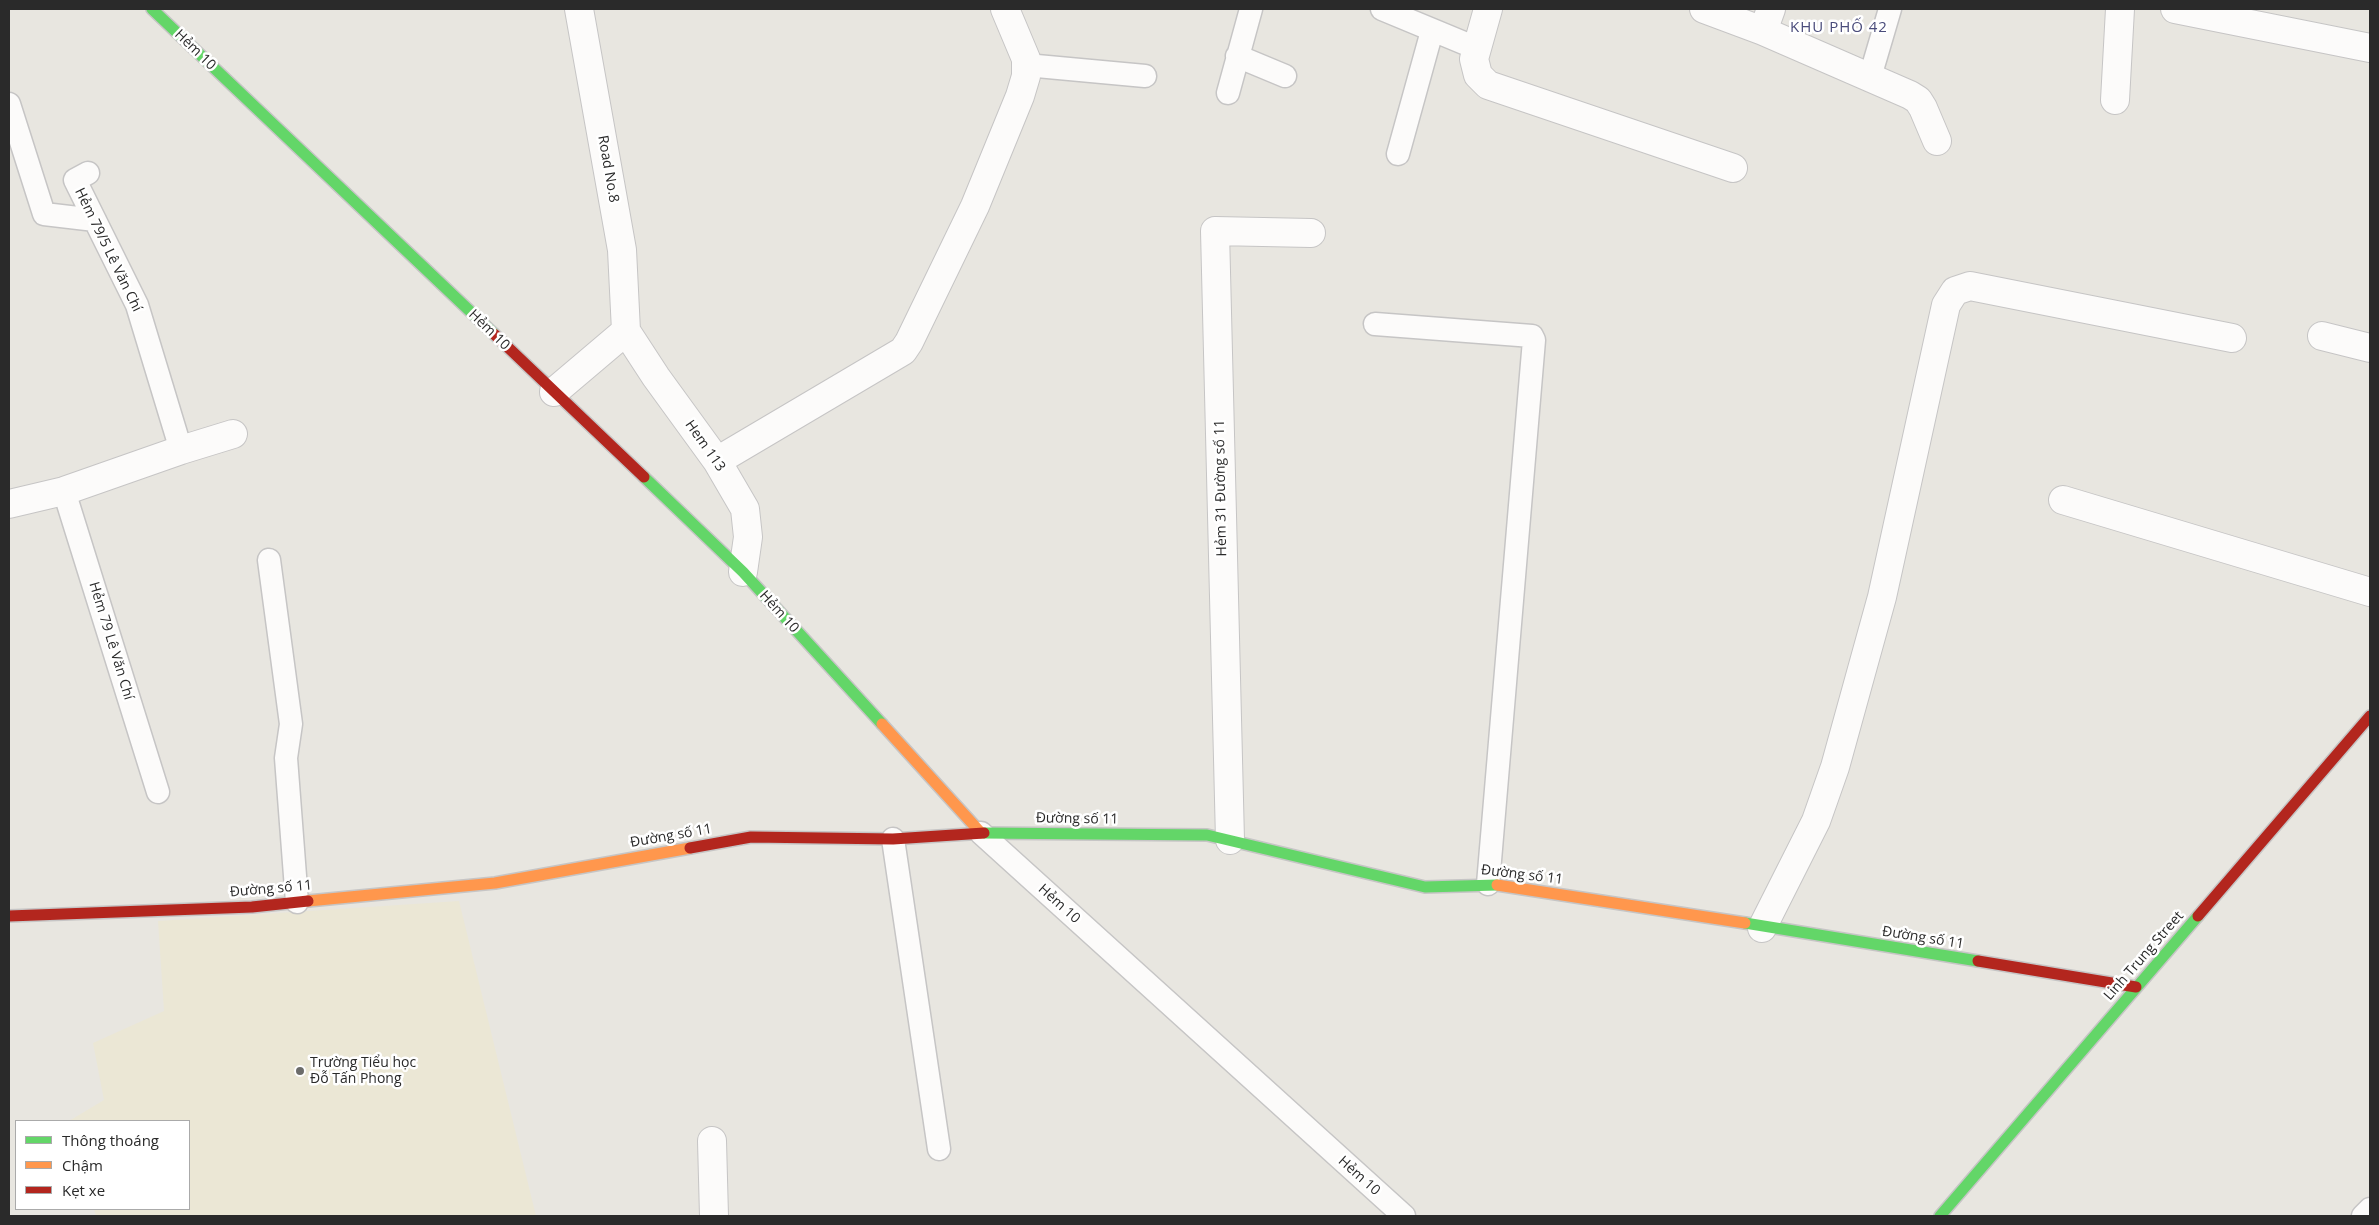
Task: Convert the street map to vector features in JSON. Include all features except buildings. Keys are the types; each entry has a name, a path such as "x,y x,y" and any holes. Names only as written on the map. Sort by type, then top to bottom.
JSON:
{"street":[{"name":"Hẻm 10","path":"152,9 743,572 981,833"},
{"name":"Road No.8","path":"579,9 622,250 626,331"},
{"path":"717,461 903,351 917,327 975,206 1020,96 1026,76 1026,66 1019,42 1005,9"},
{"path":"1488,9 1474,59 1478,75 1488,85 1732,168"},
{"path":"1704,9 1767,20 1870,78 1918,100 1937,141"},
{"path":"2115,100 2120,9"},
{"path":"2175,9 2370,48"},
{"name":"Hẻm 31 Đường số 11","path":"1230,840 1215,231 1311,233"},
{"path":"1762,928 1816,821 1835,767 1882,597 1946,305 1955,292 1970,286 2232,338"},
{"path":"554,392 626,331"},
{"name":"Hem 113","path":"626,331 656,377 717,461 745,509 748,537 743,572"},
{"path":"2322,336 2370,348"},
{"path":"9,504 64,491 233,434"},
{"path":"2063,500 2370,592"},
{"name":"Linh Trung Street","path":"1940,1216 2370,716"},
{"name":"Đường số 11","path":"9,916 252,907 495,883 751,837 893,839 981,833 1207,835 1425,887 1488,884 1641,906 1762,928 2136,987"},
{"path":"712,1141 714,1216"}],"lane":[{"path":"1228,93 1251,9"},
{"path":"1382,9 1476,48"},
{"path":"1870,78 1890,9"},
{"path":"1398,154 1432,31"},
{"path":"1237,56 1285,76"},
{"path":"1026,66 1145,76"},
{"path":"9,104 44,214 95,220"},
{"name":"Hẻm 79/5 Lê Văn Chí","path":"88,173 74,180 137,305 181,450"},
{"path":"1375,324 1532,336 1534,340 1488,884"},
{"name":"Hẻm 79 Lê Văn Chí","path":"64,491 158,792"},
{"path":"269,560 291,724 286,758 297,902"},
{"name":"Hẻm 10","path":"981,833 1404,1216"},
{"path":"893,839 939,1148"},
{"path":"2363,1216 2370,1209"}],"shaded area":[{"name":"Trường Tiểu học Đỗ Tấn Phong","path":"459,901 536,1216 96,1216 94,1210 190,1210 190,1120 71,1120 104,1100 93,1043 164,1011 158,921"}],"traffic: fast":[{"path":"152,9 494,334"},
{"path":"644,477 743,572 882,724"},
{"path":"984,833 1207,835 1425,887 1497,885"},
{"path":"1940,1216 2198,916"},
{"path":"1745,923 1978,961"}],"traffic: slow":[{"path":"882,724 981,833"},
{"path":"308,901 495,883 690,848"},
{"path":"1497,885 1745,923"}],"traffic: jam":[{"path":"494,334 644,477"},
{"path":"2198,916 2370,716"},
{"path":"690,848 751,837 893,839 984,833"},
{"path":"9,916 252,907 308,901"},
{"path":"1978,961 2136,987"}],"place":[{"name":"Trường Tiểu học Đỗ Tấn Phong","path":"300,1071"}],"district":[{"name":"KHU PHỐ 42","path":"1839,28"}]}
